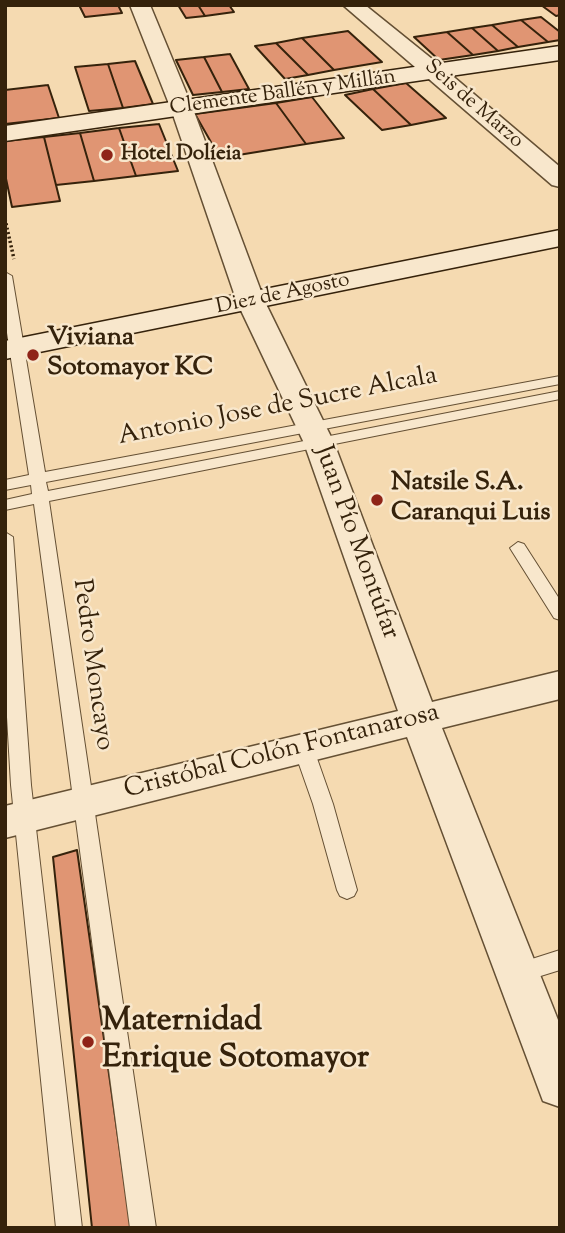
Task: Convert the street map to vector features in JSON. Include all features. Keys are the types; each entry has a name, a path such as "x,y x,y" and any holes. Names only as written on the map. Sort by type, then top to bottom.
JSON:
{"street":[{"name":"Juan Pío Montúfar","path":"140,5 181,108 251,302 316,435 419,718 560,1085"},
{"name":"Seis de Marzo","path":"353,5 435,71 560,180"},
{"name":"Clemente Ballén y Millán","path":"5,134 560,53"},
{"name":"Diez de Agosto","path":"12,349 560,238"},
{"name":"Cristóbal Colón Fontanarosa","path":"16,819 82,805 303,747 560,685"}],"lane":[{"name":"Pedro Moncayo","path":"5,276 12,349 41,498 142,1228"},
{"name":"Antonio Jose de Sucre Alcala","path":"5,505 560,380"},
{"name":"Antonio Jose de Sucre Alcala","path":"5,485 37,477 560,395"},
{"path":"5,537 21,785 16,819 69,1228"},
{"path":"518,548 560,614"},
{"path":"303,747 323,804 346,890"},
{"path":"518,973 560,960"}],"building":[{"path":"79,5 118,5 122,13 85,17"},
{"path":"178,5 198,5 205,16 186,18"},
{"path":"198,5 229,5 234,12 205,16"},
{"path":"541,5 560,5 560,15 556,16"},
{"path":"541,17 560,32 560,40 548,42 521,20"},
{"path":"521,20 548,42 518,47 492,25"},
{"path":"492,25 518,47 498,51 472,28"},
{"path":"472,28 498,51 473,55 447,32"},
{"path":"348,31 382,62 334,70 302,38"},
{"path":"447,32 473,55 439,60 414,37"},
{"path":"302,38 334,70 308,75 276,43"},
{"path":"276,43 308,75 285,79 255,46"},
{"path":"230,54 249,89 222,92 204,57"},
{"path":"204,57 222,92 193,95 176,60"},
{"path":"135,61 153,104 123,108 108,64"},
{"path":"108,64 123,108 89,111 75,67"},
{"path":"406,83 446,118 411,125 373,89"},
{"path":"48,85 59,118 5,124 5,90"},
{"path":"373,89 411,125 382,130 345,95"},
{"path":"312,97 344,138 306,144 276,103"},
{"path":"276,103 306,144 220,158 195,114"},
{"path":"159,124 178,171 136,176 119,128"},
{"name":"Hotel Dolíeia","path":"119,128 136,176 94,181 80,133"},
{"path":"80,133 94,181 56,185 44,137"},
{"path":"44,137 60,201 12,207 5,174 5,141"},
{"name":"Maternidad Enrique Sotomayor","path":"77,850 131,1228 92,1228 53,857"}],"place":[{"name":"Hotel Dolíeia","path":"107,155"},
{"name":"Viviana Sotomayor KC","path":"33,355"},
{"name":"Natsile S.A. Caranqui Luis","path":"377,500"},
{"name":"Maternidad Enrique Sotomayor","path":"88,1042"}]}
